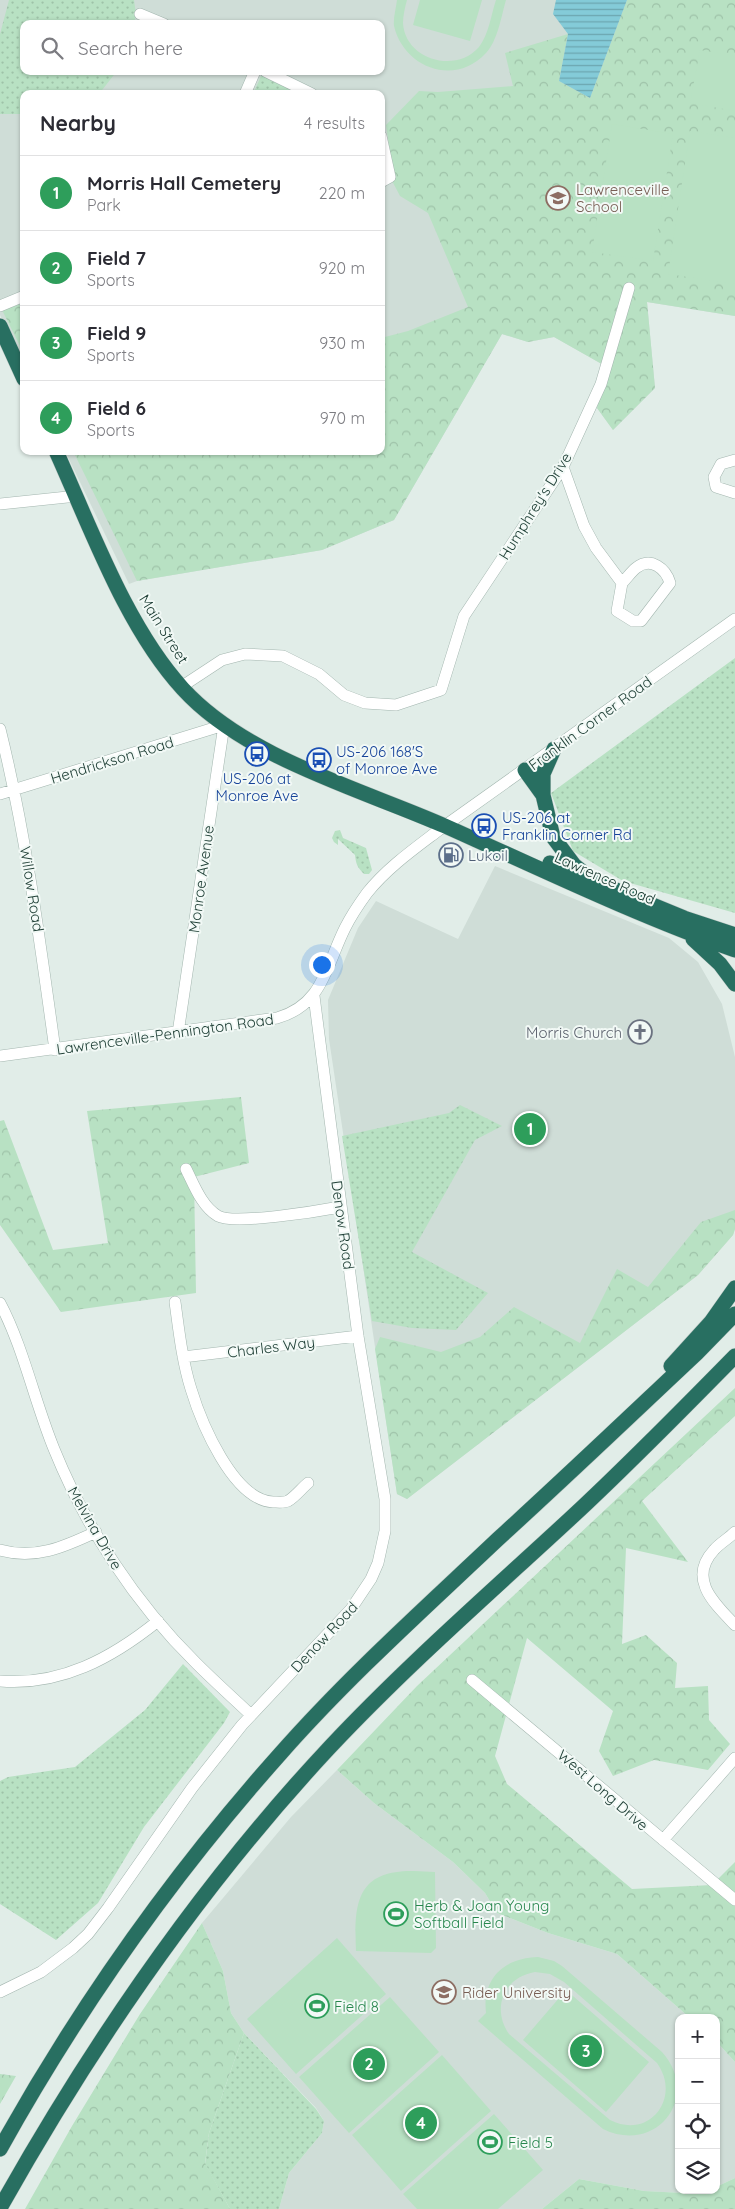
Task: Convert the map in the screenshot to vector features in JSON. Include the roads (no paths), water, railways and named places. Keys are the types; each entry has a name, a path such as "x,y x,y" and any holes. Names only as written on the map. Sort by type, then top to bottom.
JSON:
{"highway":[{"path":"0,326 20,370"},
{"name":"Main Street","path":"58,455 122,596 140,630 158,659 181,687 224,725 251,742 445,826"},
{"path":"554,750 543,774 543,795 553,837 574,865 589,878"},
{"path":"525,770 543,795"},
{"name":"Lawrence Road","path":"445,826 499,843 589,878 735,950"},
{"name":"Lawrence Road","path":"445,826 680,924"},
{"path":"680,924 735,934"},
{"path":"680,924 720,964 735,984"},
{"path":"607,1437 711,1322 735,1288"},
{"path":"0,2149 75,2023 110,1970 201,1849 281,1753 404,1626 697,1353 735,1314"},
{"path":"0,2208 65,2098 140,1985 218,1878 305,1774 427,1648 637,1456 735,1356"}],"street":[{"path":"140,14 154,20"},
{"path":"247,90 253,75"},
{"path":"282,75 306,90"},
{"path":"385,154 390,177 385,180"},
{"name":"Humphrey's Drive","path":"181,687 222,660 245,654 283,656 319,674 344,695 365,703 396,705 441,690 464,616 563,467 601,384 628,288"},
{"path":"0,306 20,298"},
{"path":"735,460 721,464 714,477 716,488 735,493"},
{"path":"563,467 584,526 596,548 622,583 617,611 633,621 641,621 670,584 667,574 656,564 647,562 637,567 622,583"},
{"path":"0,504 76,496"},
{"name":"Franklin Corner Road","path":"445,826 735,619"},
{"name":"Hendrickson Road","path":"0,794 224,725"},
{"name":"Monroe Avenue","path":"178,1033 224,725"},
{"name":"Willow Road","path":"0,729 15,790 36,914 55,1050"},
{"name":"Lawrenceville-Pennington Road","path":"0,1056 55,1050 277,1018 298,1010 314,996 320,986 344,929 368,892 393,866 445,826"},
{"name":"Denow Road","path":"0,1992 41,1972 88,1934 192,1788 252,1715 351,1609 371,1579 383,1546 385,1500 358,1336 314,996"},
{"path":"186,1169 200,1196 211,1211 225,1219 302,1213 340,1207"},
{"path":"175,1302 183,1357 191,1390 206,1428 222,1457 245,1490 260,1500 287,1501 308,1482"},
{"name":"Melvina Drive","path":"0,1303 11,1326 54,1450 96,1532 129,1584 158,1621 196,1663 252,1715"},
{"name":"Charles Way","path":"183,1357 358,1336"},
{"path":"0,1550 23,1554 45,1552 65,1546 96,1532"},
{"path":"735,1532 709,1556 703,1573 704,1583 711,1599 735,1625"},
{"path":"0,1681 49,1678 87,1667 122,1649 158,1621"},
{"name":"West Long Drive","path":"472,1680 735,1900"},
{"path":"663,1840 735,1758"}],"water":[{"path":"556,0 627,0 590,98 559,81 568,34 553,14"}],"place":[{"name":"Lawrenceville School","path":"558,198"},
{"name":"US-206 at Monroe Ave","path":"257,754"},
{"name":"US-206 168'S of Monroe Ave","path":"319,760"},
{"name":"US-206 at Franklin Corner Rd","path":"484,826"},
{"name":"Lukoil","path":"451,855"},
{"name":"Morris Church","path":"640,1032"},
{"name":"Morris Hall Cemetery","path":"530,1129"},
{"name":"Herb & Joan Young Softball Field","path":"396,1914"},
{"name":"Rider University","path":"444,1992"},
{"name":"Field 8","path":"317,2006"},
{"name":"Field 9","path":"586,2051"},
{"name":"Field 7","path":"369,2064"},
{"name":"Field 6","path":"421,2123"},
{"name":"Field 5","path":"490,2142"}]}
